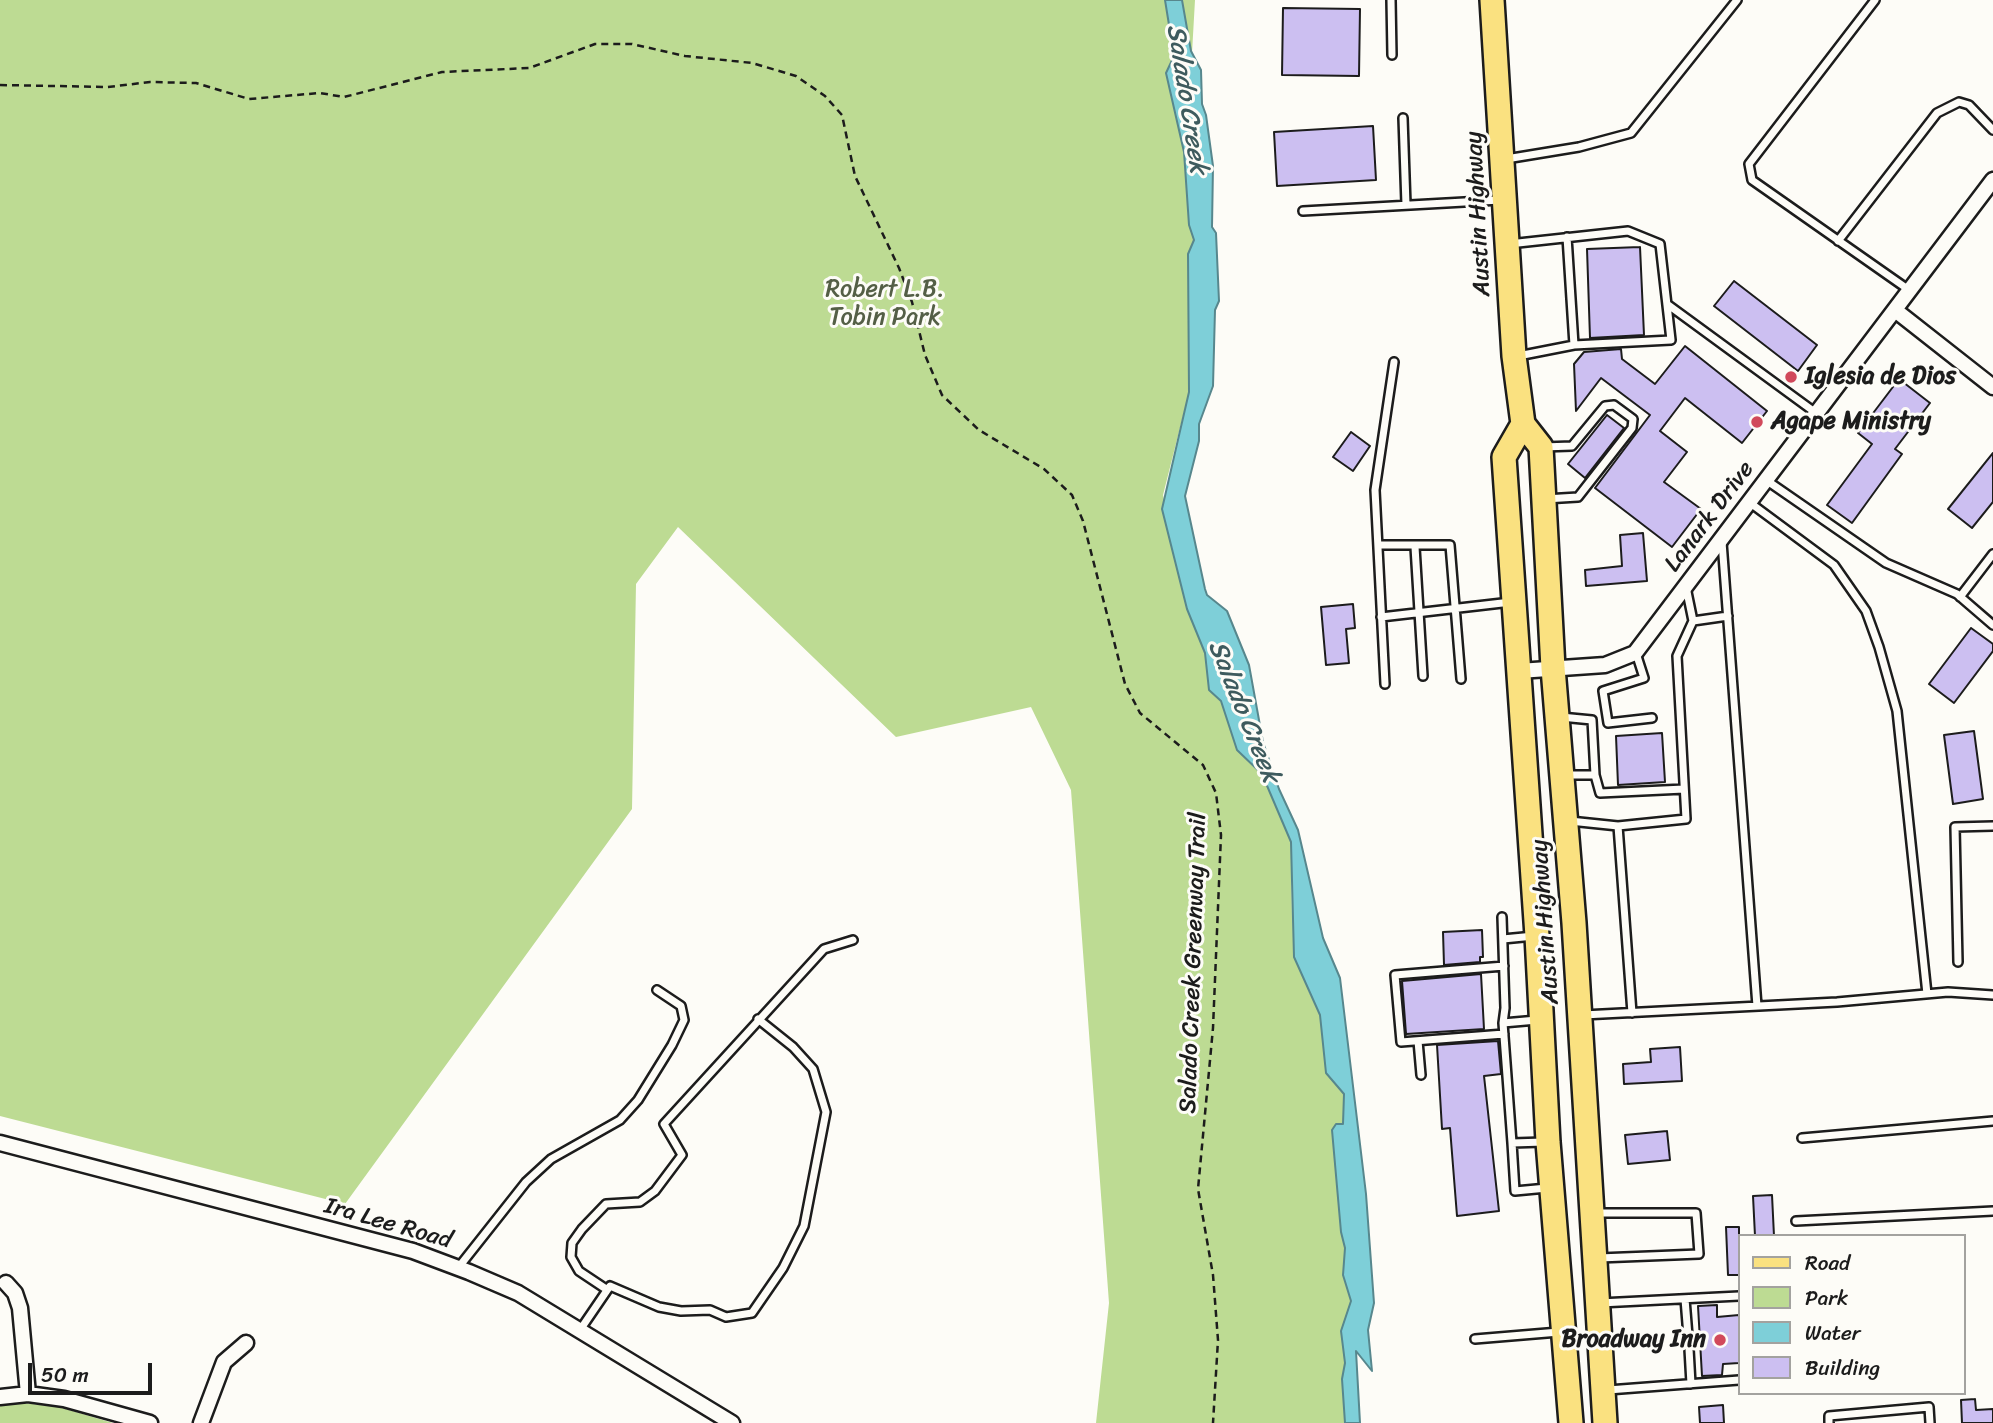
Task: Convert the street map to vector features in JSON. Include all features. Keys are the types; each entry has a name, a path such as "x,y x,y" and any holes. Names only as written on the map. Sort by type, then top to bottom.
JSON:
{"main road":[{"name":"Austin Highway","path":"1492,0 1514,356 1523,424 1504,457 1537,936 1548,1142 1571,1423"},
{"path":"1523,424 1541,447"},
{"name":"Austin Highway","path":"1541,447 1553,668 1566,820 1605,1423"}],"street":[{"name":"Lanark Drive","path":"1635,653 1993,180"},
{"path":"1895,310 1993,387"},
{"path":"1519,671 1605,665 1635,653"},
{"name":"Ira Lee Road","path":"0,1143 413,1251 458,1268 518,1293 732,1423"},
{"path":"6,1283 15,1293 20,1308 28,1394"},
{"path":"201,1423 224,1362 246,1343"},
{"path":"0,1397 28,1394 89,1404 150,1423"}],"lane":[{"path":"1391,0 1392,55"},
{"path":"1502,159 1579,147 1631,133 1737,0"},
{"path":"1875,0 1749,164 1752,180 1909,291"},
{"path":"1838,241 1937,113 1959,102 1969,105 1993,130"},
{"path":"1403,118 1406,205"},
{"path":"1303,211 1504,200"},
{"path":"1507,244 1628,232 1660,244 1671,340 1574,345 1514,356"},
{"path":"1567,237 1574,345"},
{"path":"1667,304 1816,414"},
{"path":"1385,684 1375,490 1394,362"},
{"path":"1541,447 1572,446 1605,406 1614,405 1633,419 1632,428 1578,497 1545,499"},
{"path":"1766,480 1886,563 1925,578 1961,597 1993,625"},
{"path":"1749,502 1834,565 1866,611 1897,711 1927,994"},
{"path":"1722,538 1757,1006"},
{"path":"1378,545 1450,545 1461,679"},
{"path":"1415,547 1423,676"},
{"path":"1961,597 1993,554"},
{"path":"1566,820 1618,826 1686,819 1677,656 1693,621 1686,586"},
{"path":"1381,617 1515,601"},
{"path":"1693,621 1728,616"},
{"path":"1635,653 1644,678 1604,691 1608,723 1652,718"},
{"path":"1558,717 1592,720 1595,775 1601,793 1684,789"},
{"path":"1562,775 1595,775"},
{"path":"1618,826 1632,1013"},
{"path":"1958,962 1955,827 1993,826"},
{"path":"1502,917 1503,1023 1514,1191 1552,1188"},
{"path":"1503,939 1537,936"},
{"path":"606,1289 579,1271 571,1256 572,1243 593,1213 606,1204 640,1202 655,1191 682,1155 664,1124 758,1018 824,949 853,940"},
{"path":"1504,966 1395,975 1401,1042 1504,1034"},
{"path":"458,1268 526,1182 551,1159 620,1120 638,1100 684,1020 681,1006 657,990"},
{"path":"1578,1015 1927,994 1993,995"},
{"path":"580,1331 610,1286 659,1307 681,1311 710,1310 726,1317 752,1313 782,1268 804,1226 826,1112 813,1069 793,1046 758,1018"},
{"path":"1503,1023 1542,1020"},
{"path":"1418,1041 1421,1075"},
{"path":"1802,1138 1993,1121"},
{"path":"1512,1143 1548,1142"},
{"path":"1796,1220 1993,1211"},
{"path":"1592,1213 1696,1213 1699,1254 1594,1258"},
{"path":"1596,1303 1738,1296"},
{"path":"1685,1299 1688,1336"},
{"path":"1475,1339 1563,1332"},
{"path":"1689,1349 1691,1384"},
{"path":"1604,1391 1738,1380"},
{"path":"1829,1423 1829,1416 1929,1407 1930,1423"}],"path":[{"name":"Salado Creek Greenway Trail","path":"0,85 108,87 161,82 196,83 249,99 320,93 344,96 442,72 529,68 595,44 620,44 752,63 796,76 825,96 842,115 855,176 899,268 912,302 925,355 942,396 979,430 1044,469 1072,495 1083,521 1125,684 1140,713 1203,765 1216,793 1221,835 1213,1028 1198,1189 1213,1276 1218,1340 1213,1423"}],"green space":[{"name":"Robert L.B. Tobin Park","path":"0,0 1195,0 1189,106 1189,225 1194,240 1188,254 1189,392 1163,495 1187,609 1205,653 1209,690 1221,701 1237,750 1262,774 1291,842 1292,918 1309,992 1320,1015 1326,1072 1344,1093 1341,1232 1345,1248 1343,1275 1351,1301 1341,1331 1345,1363 1342,1379 1345,1423 1096,1423 1109,1303 1071,790 1031,707 896,737 678,527 636,584 632,809 345,1204 0,1116"},
{"path":"23,1403 59,1407 113,1423 0,1423 0,1404"}],"water":[{"name":"Salado Creek","path":"1165,0 1182,0 1191,51 1201,70 1202,104 1213,166 1212,227 1216,233 1219,301 1215,310 1213,386 1199,424 1199,441 1185,496 1205,589 1207,595 1227,611 1249,665 1263,742 1279,789 1298,830 1323,938 1340,978 1366,1194 1374,1303 1368,1330 1372,1371 1356,1351 1360,1423 1345,1423 1342,1379 1345,1363 1341,1331 1351,1301 1343,1275 1345,1248 1341,1232 1332,1130 1336,1124 1343,1124 1344,1094 1326,1073 1320,1015 1294,957 1291,842 1262,774 1237,750 1221,701 1209,690 1205,653 1187,609 1162,509 1189,392 1188,254 1194,240 1189,225 1184,152 1166,73 1174,56"}],"building":[{"path":"1283,8 1360,9 1359,76 1282,75"},
{"path":"1373,126 1376,180 1277,186 1274,132"},
{"path":"1640,247 1644,335 1590,338 1587,249"},
{"path":"1734,281 1817,345 1798,371 1714,306"},
{"path":"1685,346 1767,411 1742,443 1685,398 1660,431 1687,452 1664,482 1701,509 1672,547 1595,488 1650,415 1601,378 1576,411 1574,364 1584,352 1621,349 1622,359 1655,384"},
{"path":"1899,379 1930,403 1895,449 1902,454 1852,523 1827,505 1872,444 1858,433"},
{"path":"1607,415 1624,428 1585,478 1568,464"},
{"path":"1351,432 1370,446 1353,471 1333,457"},
{"path":"1993,453 1993,502 1972,528 1948,509"},
{"path":"1643,533 1647,581 1586,586 1585,570 1622,566 1620,535"},
{"path":"1353,604 1355,628 1346,629 1349,663 1326,665 1321,607"},
{"path":"1971,628 1993,644 1993,651 1954,703 1929,684"},
{"path":"1974,731 1983,799 1953,804 1944,735"},
{"path":"1662,733 1665,782 1618,785 1616,736"},
{"path":"1482,930 1483,957 1480,957 1480,962 1444,965 1443,932"},
{"path":"1481,974 1484,1029 1406,1034 1402,981"},
{"path":"1498,1041 1501,1074 1484,1076 1499,1211 1457,1216 1450,1128 1442,1129 1437,1045"},
{"path":"1680,1047 1682,1081 1624,1084 1623,1064 1651,1062 1650,1049"},
{"path":"1667,1131 1670,1160 1628,1164 1625,1135"},
{"path":"1772,1195 1774,1234 1755,1234 1753,1196"},
{"path":"1726,1227 1739,1227 1738,1275 1728,1275"},
{"name":"Broadway Inn","path":"1717,1305 1717,1317 1738,1315 1738,1363 1723,1364 1722,1375 1702,1376 1698,1306"},
{"path":"1975,1399 1976,1410 1993,1409 1993,1423 1962,1423 1961,1400"},
{"path":"1723,1405 1724,1423 1700,1423 1699,1407"}],"place":[{"name":"Iglesia de Dios","path":"1791,377"},
{"name":"Agape Ministry","path":"1757,422"},
{"name":"Broadway Inn","path":"1720,1340"}]}
